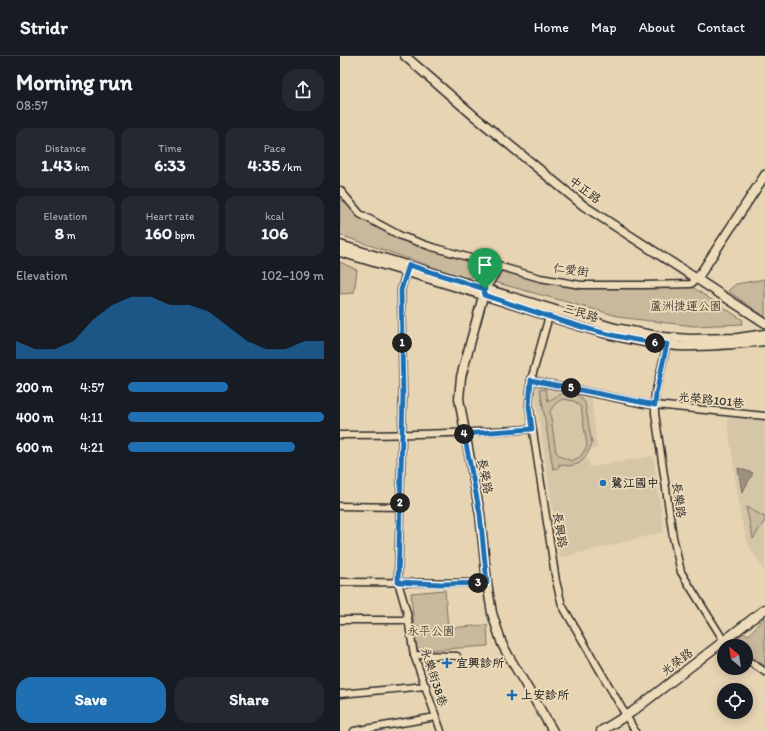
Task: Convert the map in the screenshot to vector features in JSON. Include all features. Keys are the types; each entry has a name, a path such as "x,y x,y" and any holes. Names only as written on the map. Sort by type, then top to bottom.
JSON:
{"street":[{"name":"中正路","path":"405,56 472,114 584,206 765,323"},
{"path":"697,279 764,177"},
{"name":"仁愛街","path":"340,190 360,214 401,236 540,278 581,285 691,284 697,279"},
{"path":"340,245 396,265"},
{"path":"340,252 396,265"},
{"name":"三民路","path":"396,265 484,292 637,333 690,339 738,338 765,334"},
{"name":"長榮路","path":"499,266 484,292 461,377 459,400 464,434 480,514 487,583 492,613 502,644 553,731"},
{"name":"永樂街38巷","path":"408,268 401,290 403,435 398,582 408,620 414,655 426,686 440,731"},
{"name":"三民路","path":"484,292 549,316 618,336 678,346 728,345 765,341"},
{"name":"長興路","path":"549,316 531,380 529,406 556,581 562,605 635,731"},
{"name":"長樂路","path":"667,344 656,394 655,413 673,537 681,572 723,639"},
{"name":"光榮路101巷","path":"531,380 655,405 765,416"},
{"path":"340,435 464,434 532,429"},
{"path":"340,506 400,507"},
{"path":"340,582 441,584 487,583"},
{"name":"光榮路","path":"732,639 765,609"},
{"path":"340,620 408,620"},
{"name":"光榮路","path":"601,731 625,716 717,650"},
{"path":"414,655 458,656"},
{"path":"753,664 765,672"},
{"path":"340,694 426,686"},
{"path":"354,731 436,717"}],"shaded area":[{"name":"鷺江國中","path":"534,386 591,395 597,449 592,449 587,458 590,467 653,456 664,532 560,558"},
{"path":"727,417 765,420 765,571 749,547 741,520"},
{"path":"738,468 753,473 742,493"}],"green space":[{"path":"340,194 359,215 385,232 425,247 480,263 481,268 471,278 465,278 340,235"},
{"path":"340,262 357,270 354,293 340,294"},
{"name":"蘆洲捷運公園","path":"499,266 580,287 692,287 743,320 742,324 694,326 625,318 490,281"},
{"path":"765,279 765,317 728,291 736,284"},
{"path":"540,389 546,389 548,401 567,393 572,393 581,398 585,403 592,444 584,459 578,464 568,466 559,464 559,468 553,469","holes":["563,399 574,401 581,407 587,446 581,456 572,461 561,457 556,452 550,412 558,401"]},
{"path":"746,507 765,517 765,520 753,539"},
{"name":"永平公園","path":"445,590 448,628 487,625 488,646 416,651 411,593"},
{"path":"765,616 765,666 753,658 753,639 736,639 744,633 749,635"}],"place":[{"name":"鷺江國中","path":"603,483"},
{"name":"宜興診所","path":"447,663"},
{"name":"上安診所","path":"512,695"}],"route":[{"path":"409,265 485,289 484,295 574,324 618,336 667,344 655,405 531,380 529,406 532,429 464,434 480,514 487,583 441,584 398,582 400,472 403,435 401,290 409,265"}]}
